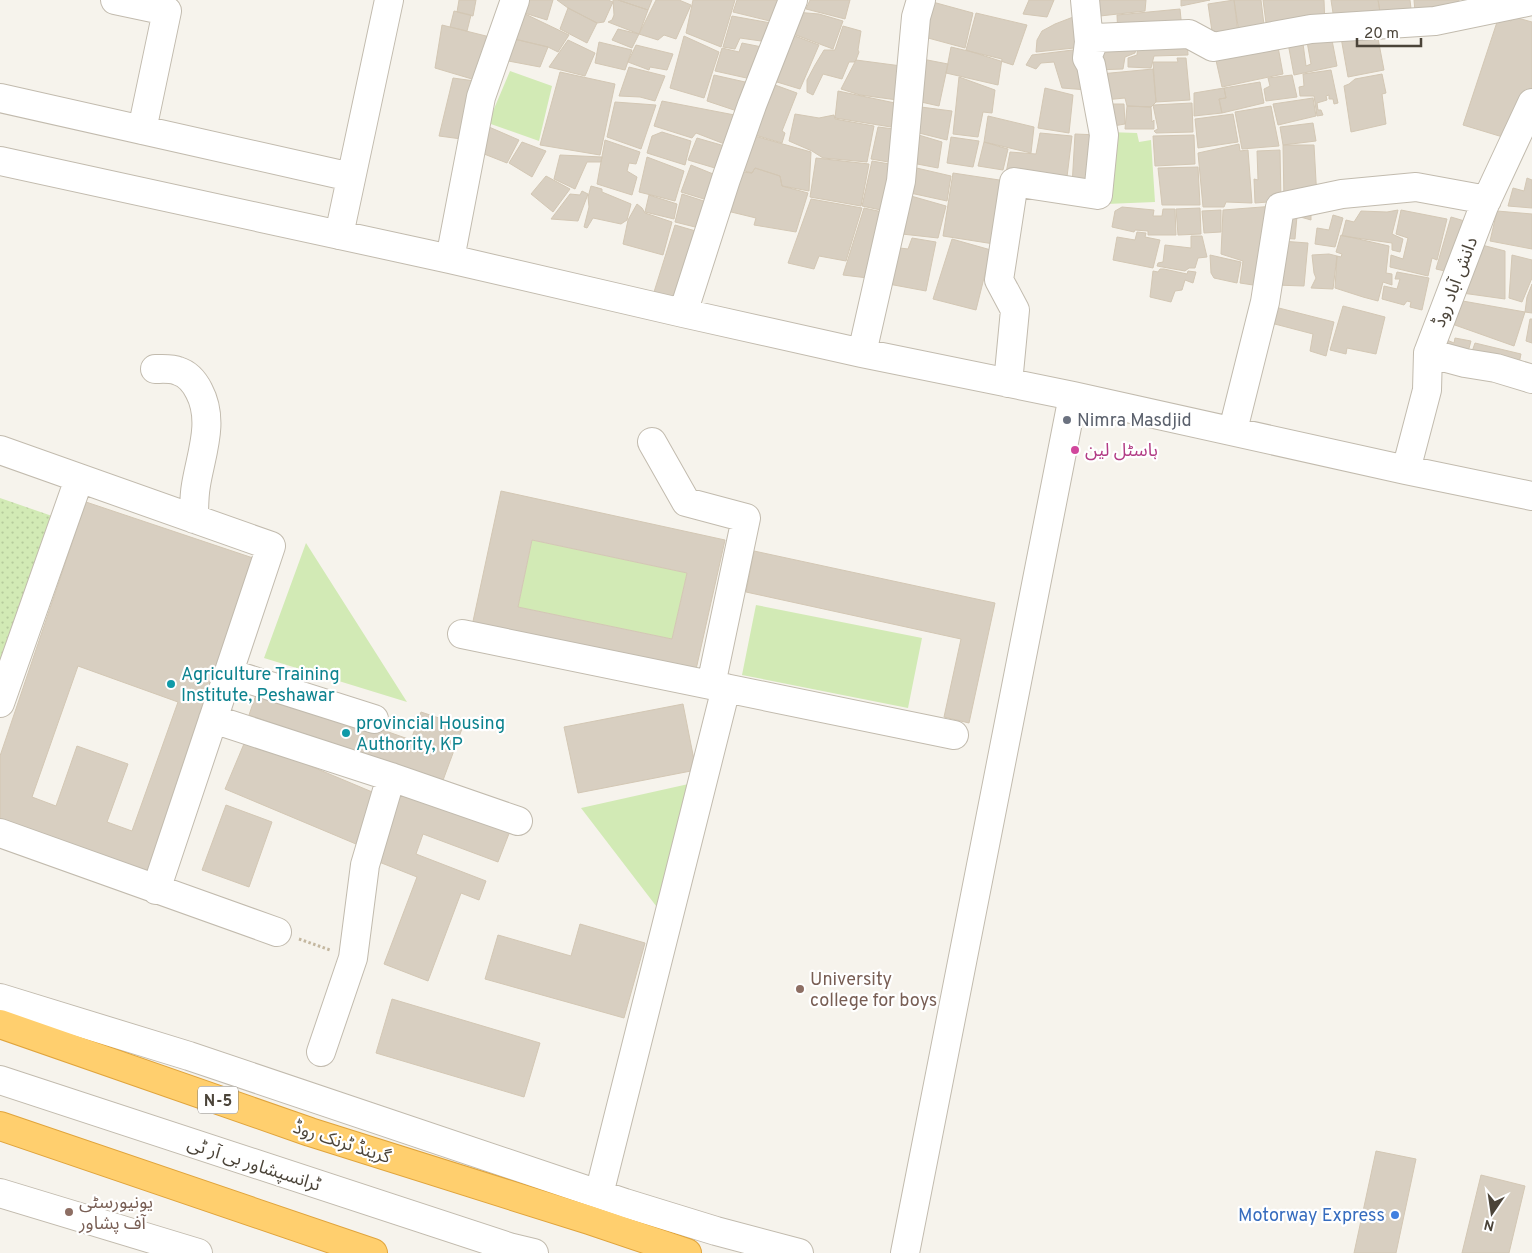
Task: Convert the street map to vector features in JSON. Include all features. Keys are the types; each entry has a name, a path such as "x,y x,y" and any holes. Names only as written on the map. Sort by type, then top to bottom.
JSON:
{"highway":[{"name":"گرینڈ ٹرنک روڈ","path":"0,1024 310,1132 687,1253"},
{"path":"0,1126 373,1253"}],"street":[{"path":"115,0 167,11 142,130"},
{"path":"339,235 389,0"},
{"path":"450,259 481,97 515,0"},
{"path":"683,314 726,179 752,105 793,0"},
{"path":"862,353 901,181 916,17 921,0"},
{"path":"1008,383 1015,310 999,280 1014,182 1098,195 1104,135 1087,58 1089,42 1084,0"},
{"path":"1087,58 1095,38 1190,34 1213,47 1311,29 1435,21 1532,1"},
{"path":"0,98 351,177"},
{"name":"دانش آباد روڈ","path":"1406,470 1427,390 1428,353 1487,200 1532,103"},
{"path":"0,161 450,259 683,314 1232,430 1406,470 1532,496"},
{"path":"1232,430 1265,302 1280,207 1342,194 1416,187 1487,200"},
{"path":"1428,353 1465,363 1496,368 1532,379"},
{"path":"155,369 176,370 187,376 196,386 203,399 207,427 204,450 195,486 194,519"},
{"path":"906,1253 1073,396"},
{"path":"599,1194 718,687 746,518 686,502 652,442"},
{"path":"0,450 271,546 156,890"},
{"path":"0,703 79,479"},
{"path":"462,634 954,735"},
{"path":"229,673 374,719"},
{"path":"213,719 518,821"},
{"path":"321,1052 353,958 365,865 391,777"},
{"path":"0,834 277,932"},
{"path":"0,998 189,1056 625,1203 716,1231 799,1253"},
{"name":"ٹرانسپشاور بی آر ٹی","path":"0,1080 522,1251"},
{"path":"0,1193 198,1253"}],"path":[{"path":"277,932 353,958"}],"green space":[{"path":"510,71 552,86 539,141 488,123"},
{"path":"1108,132 1137,133 1139,142 1151,140 1155,202 1106,204"},
{"path":"0,498 55,517 0,676"},
{"path":"532,540 687,573 672,639 518,607"},
{"path":"306,543 407,702 264,658"},
{"path":"756,605 922,638 908,708 742,675"},
{"path":"693,783 663,915 581,808"}],"building":[{"path":"459,0 476,0 473,16 457,12"},
{"path":"526,0 553,0 547,20 521,12"},
{"path":"557,0 608,0 613,2 604,22 597,23"},
{"path":"613,0 648,10 639,34 608,22 612,20 614,15"},
{"path":"618,0 652,0 648,10"},
{"path":"656,0 679,0 691,5 676,39 664,35 658,40 639,34"},
{"path":"693,0 735,0 721,47 686,33"},
{"path":"737,0 792,0 782,24 733,12"},
{"path":"810,0 850,0 845,19 806,9"},
{"path":"1029,0 1054,0 1047,17 1023,14"},
{"path":"1095,0 1146,0 1145,11 1100,16"},
{"path":"1181,0 1210,0 1181,6"},
{"path":"1234,0 1261,0 1265,33 1240,39"},
{"path":"1234,0 1239,41 1214,45 1208,4"},
{"path":"1263,0 1324,0 1325,26 1268,38"},
{"path":"1331,0 1378,0 1382,23 1335,26"},
{"path":"1378,0 1410,0 1412,17 1382,23"},
{"path":"1414,0 1459,0 1460,12 1415,12"},
{"path":"929,1 973,13 965,48 917,35"},
{"path":"568,8 597,23 587,43 560,29"},
{"path":"1180,9 1182,29 1118,37 1117,15"},
{"path":"454,11 471,15 467,31 450,27"},
{"path":"521,12 569,35 558,52 548,47 510,38"},
{"path":"795,12 819,14 843,21 833,49 785,31"},
{"path":"976,13 1027,25 1013,65 966,50"},
{"path":"1081,14 1084,47 1036,52 1037,40 1042,31"},
{"path":"732,16 782,25 775,43 740,38 735,49 723,47"},
{"path":"1499,16 1511,21 1514,17 1532,22 1532,89 1514,131 1506,138 1463,125"},
{"path":"442,25 494,38 482,82 435,68"},
{"path":"843,26 861,31 859,52 856,60 849,62 842,79 823,74 813,95 807,92 807,80 824,50 835,50"},
{"path":"1376,28 1384,70 1348,77 1340,32"},
{"path":"618,29 639,34 632,48 612,40"},
{"path":"787,33 819,45 800,89 767,79"},
{"path":"1331,35 1337,66 1294,75 1287,38 1302,36 1306,66 1311,64 1306,36"},
{"path":"684,36 719,52 704,98 670,88"},
{"path":"1276,36 1283,74 1222,87 1213,47"},
{"path":"510,38 548,47 540,67 503,60"},
{"path":"1187,38 1188,55 1154,56 1151,68 1128,67 1128,58 1137,55 1138,44"},
{"path":"568,40 595,53 585,76 549,67"},
{"path":"1138,40 1135,53 1125,57 1123,69 1095,70 1094,44"},
{"path":"599,42 632,50 625,70 595,63"},
{"path":"742,43 772,49 760,81 715,71 722,48 739,52"},
{"path":"636,45 673,54 667,70 650,67 649,70 628,62"},
{"path":"951,47 1002,59 998,85 946,73"},
{"path":"1081,49 1088,90 1062,88 1054,62 1041,63 1036,69 1026,65 1032,55"},
{"path":"917,58 948,64 939,106 912,100"},
{"path":"1177,58 1186,58 1190,100 1156,102 1153,62 1178,62"},
{"path":"856,60 909,67 905,101 860,95 841,89"},
{"path":"629,67 665,76 655,101 640,97 619,96"},
{"path":"1153,69 1156,102 1151,107 1127,106 1125,98 1104,100 1100,74"},
{"path":"1331,70 1338,103 1334,104 1333,99 1329,99 1329,95 1326,96 1327,100 1317,103 1318,110 1321,110 1323,115 1317,116 1314,96 1300,96 1299,87 1304,86 1303,74"},
{"path":"560,72 615,84 600,155 540,145"},
{"path":"1382,74 1386,93 1382,94 1386,124 1351,132 1344,86 1355,79"},
{"path":"714,75 754,84 746,114 707,101"},
{"path":"1292,75 1297,97 1266,101 1264,89 1270,86 1268,78"},
{"path":"959,77 995,90 992,113 983,112 978,137 953,134"},
{"path":"453,78 482,82 469,140 439,136"},
{"path":"764,81 797,93 782,131 785,133 782,143 748,133"},
{"path":"1260,82 1264,103 1222,113 1219,99 1226,98 1224,88"},
{"path":"1045,88 1073,95 1069,133 1038,128"},
{"path":"1224,88 1226,98 1219,99 1222,113 1194,116 1194,93"},
{"path":"838,91 895,103 891,127 835,118"},
{"path":"1313,98 1316,116 1278,125 1273,104"},
{"path":"662,101 745,117 735,148 696,133 692,138 654,126"},
{"path":"615,102 656,105 641,149 607,137"},
{"path":"1192,103 1193,132 1156,133 1154,131 1158,129 1153,105"},
{"path":"1104,104 1124,104 1125,124 1107,127"},
{"path":"913,106 952,111 947,140 911,131"},
{"path":"1127,106 1151,107 1154,129 1125,129"},
{"path":"1271,106 1279,146 1242,149 1235,112"},
{"path":"795,114 819,118 834,115 835,119 874,126 867,162 823,158 789,141"},
{"path":"1233,114 1238,142 1198,148 1195,119"},
{"path":"988,116 1034,127 1031,153 984,142"},
{"path":"1313,123 1316,141 1283,145 1280,127"},
{"path":"489,127 519,140 507,163 479,152"},
{"path":"878,127 902,130 900,164 871,159"},
{"path":"662,132 691,141 685,165 647,153 652,136"},
{"path":"912,133 942,142 938,168 912,163"},
{"path":"1040,133 1072,136 1066,185 1006,173 1010,152 1036,154"},
{"path":"1075,134 1099,135 1091,189 1072,186"},
{"path":"751,135 811,152 809,191 782,186 780,176 755,168 752,173 741,170"},
{"path":"1194,135 1195,164 1155,166 1153,136"},
{"path":"951,137 979,141 973,167 947,163"},
{"path":"697,138 735,149 725,171 688,160"},
{"path":"605,140 640,152 636,164 629,163 627,171 637,177 632,195 597,184"},
{"path":"522,142 546,151 532,177 509,163"},
{"path":"984,142 1008,149 1003,170 978,166"},
{"path":"1239,144 1240,151 1248,150 1252,203 1226,202 1224,207 1203,207 1198,153"},
{"path":"1283,145 1314,145 1317,199 1284,202"},
{"path":"1280,150 1281,201 1255,203 1254,179 1258,180 1257,151"},
{"path":"560,155 602,157 601,162 587,162 575,189 554,179"},
{"path":"647,157 684,171 675,201 639,192"},
{"path":"816,158 869,164 861,206 810,197"},
{"path":"872,161 901,166 890,212 862,206"},
{"path":"691,165 723,178 717,203 681,192"},
{"path":"908,166 951,176 947,201 901,191"},
{"path":"1198,167 1200,205 1162,205 1158,168"},
{"path":"755,168 780,176 782,186 808,193 796,232 754,225 756,218 723,210 742,172 752,173"},
{"path":"953,173 1006,181 994,244 943,236"},
{"path":"546,176 570,189 553,212 531,194"},
{"path":"1527,178 1532,180 1532,208 1508,206 1513,188 1524,191"},
{"path":"591,186 602,189 602,192 631,204 627,220 621,224 593,218 587,228 584,227 589,207 588,197"},
{"path":"582,191 588,194 578,221 551,219 570,194 580,195"},
{"path":"682,194 716,205 707,230 675,222"},
{"path":"904,194 946,206 938,238 893,233"},
{"path":"649,195 677,204 674,219 645,212"},
{"path":"811,199 862,208 846,261 819,256 814,269 788,263"},
{"path":"637,204 645,213 672,222 663,255 623,244 628,220"},
{"path":"1275,206 1266,287 1240,283 1243,261 1221,254 1223,210"},
{"path":"1122,207 1154,210 1153,216 1162,216 1163,209 1175,209 1176,235 1148,235 1148,231 1135,230 1134,232 1112,227 1115,211"},
{"path":"1284,207 1311,214 1311,220 1297,216 1295,239 1280,238"},
{"path":"864,208 892,214 876,279 843,275"},
{"path":"1200,208 1201,234 1178,235 1176,209"},
{"path":"1221,210 1221,232 1204,233 1202,211"},
{"path":"1398,210 1392,234 1403,239 1400,252 1392,250 1392,243 1342,236 1346,220 1354,222 1361,211 1387,212"},
{"path":"1401,210 1447,219 1437,260 1432,258 1428,276 1390,267 1391,255 1403,259 1408,238 1396,234"},
{"path":"1497,211 1532,214 1532,249 1490,241"},
{"path":"1333,215 1343,218 1335,247 1315,244 1317,228 1329,230"},
{"path":"1451,217 1468,222 1454,273 1436,269"},
{"path":"675,225 706,234 683,301 654,292"},
{"path":"1137,232 1146,233 1145,237 1160,240 1153,268 1113,260 1117,237 1135,240"},
{"path":"1341,235 1389,246 1386,273 1392,274 1392,285 1383,282 1378,301 1335,288 1337,256 1341,257 1342,254 1336,252"},
{"path":"1191,236 1202,236 1207,257 1198,258 1195,268 1189,268 1185,271 1157,266 1158,263 1163,262 1165,245 1191,248"},
{"path":"912,238 936,242 926,291 883,283 892,247 908,249"},
{"path":"952,239 991,250 976,310 933,299"},
{"path":"1281,241 1308,243 1304,286 1275,285"},
{"path":"1478,244 1505,251 1505,299 1462,293"},
{"path":"1329,254 1337,256 1333,289 1311,288 1316,278 1312,255"},
{"path":"1210,255 1241,262 1237,283 1214,278 1211,273"},
{"path":"1512,255 1532,260 1532,278 1522,302 1509,298"},
{"path":"1160,269 1187,274 1188,271 1196,272 1193,283 1185,280 1182,290 1175,291 1171,302 1150,297 1153,271 1158,272"},
{"path":"1397,272 1429,278 1422,310 1410,307 1411,302 1407,301 1404,305 1382,299 1384,286 1397,289 1400,279 1395,279"},
{"path":"1532,284 1532,313 1525,312 1527,297"},
{"path":"1457,300 1525,312 1514,346 1452,324"},
{"path":"1267,305 1334,322 1326,356 1310,351 1313,334 1267,322"},
{"path":"1343,306 1385,317 1376,354 1347,348 1346,354 1330,350"},
{"path":"1530,319 1532,319 1532,343 1526,341"},
{"path":"1455,338 1471,341 1465,363 1434,354 1447,340 1454,343"},
{"path":"1475,343 1521,354 1517,373 1469,360"},
{"path":"501,491 725,540 695,674 472,626","holes":["532,540 687,573 672,639 518,607"]},
{"name":"Agriculture Training Institute, Peshawar","path":"86,502 256,559 150,875 0,825 0,756","holes":["78,666 178,702 132,831 107,822 128,764 77,746 56,806 32,797"]},
{"path":"754,551 995,603 969,723 944,717 961,639 746,592"},
{"name":"provincial Housing Authority, KP","path":"259,686 411,740 421,712 463,726 442,783 249,715"},
{"path":"683,704 696,770 578,793 564,727"},
{"path":"246,739 377,794 356,844 225,789"},
{"path":"401,790 510,831 498,862 423,834 416,854 486,881 479,900 461,893 428,981 384,964 417,877 374,860"},
{"path":"226,805 272,822 249,887 202,870"},
{"path":"580,924 645,943 624,1018 485,979 498,935 571,956"},
{"path":"392,999 540,1043 524,1097 376,1053"},
{"path":"1376,1151 1416,1159 1396,1253 1354,1253"},
{"path":"1481,1175 1525,1186 1509,1253 1462,1253"}],"place":[{"name":"Nimra Masdjid","path":"1067,420"},
{"name":"ہاسٹل لین","path":"1075,450"},
{"name":"Agriculture Training Institute, Peshawar","path":"171,684"},
{"name":"provincial Housing Authority, KP","path":"346,733"},
{"name":"University college for boys","path":"800,989"},
{"name":"یونیورسٹی آف پشاور","path":"69,1212"},
{"name":"Motorway Express","path":"1395,1215"}]}
